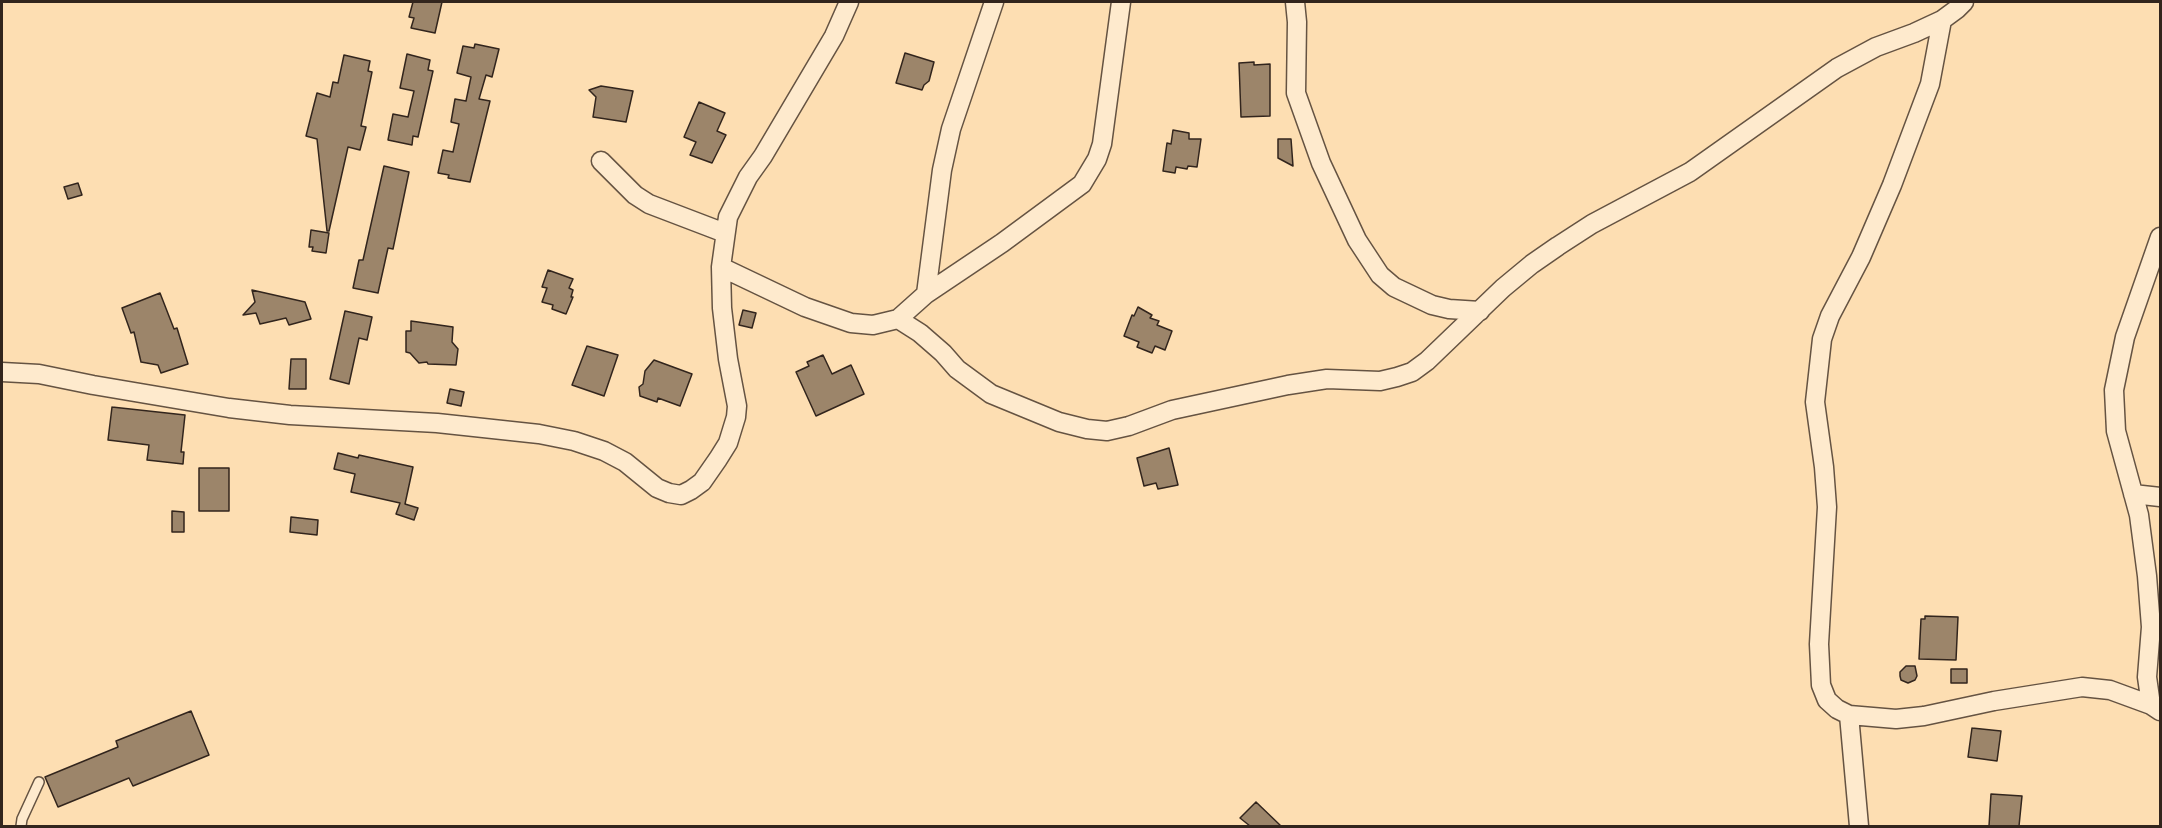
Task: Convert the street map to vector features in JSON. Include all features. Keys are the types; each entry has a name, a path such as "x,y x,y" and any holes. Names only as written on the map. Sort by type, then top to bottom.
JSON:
{"street":[{"path":"2,372 39,374 229,408 290,416 437,423 538,434 574,441 604,451 625,462 657,488 681,495 702,482 723,451 734,428 737,406 724,337 721,267 729,217 748,177 763,156 834,36 849,2"},
{"path":"926,294 942,170 951,129 994,2"},
{"path":"721,267 805,307 851,323 873,325 898,319 926,294 1002,243 1082,184 1097,159 1102,144 1120,2"},
{"path":"1295,2 1296,93 1321,163 1357,240 1380,275 1394,287 1432,305 1480,311"},
{"path":"898,319 920,333 957,369 991,394 1059,422 1087,429 1107,431 1129,426 1172,410 1288,385 1327,379 1380,381 1397,377 1412,372 1427,361 1525,270 1558,246 1592,224 1690,172 1837,68 1876,47 1908,36 1942,20 1964,2"},
{"path":"1942,20 1930,84 1892,185 1861,257 1830,316 1822,339 1815,402 1827,507 1820,644 1821,685 1827,699 1837,709 1849,715 1896,719 1924,716 1994,700 2082,687 2110,690 2156,708"},
{"path":"601,161 635,195 649,204 725,233"},
{"path":"2156,708 2148,677 2151,627 2148,576 2139,514 2116,431 2114,390 2125,337 2160,237"},
{"path":"2133,494 2160,497"},
{"path":"1849,715 1858,826"}],"lane":[{"path":"21,826 39,782"}],"building":[{"path":"413,2 442,2 435,33 411,28 414,18 409,17"},
{"path":"475,44 499,49 492,77 486,75 479,99 490,101 470,182 448,178 449,175 438,173 443,150 453,152 459,124 451,122 455,99 466,101 471,77 457,73 463,46 474,48"},
{"path":"905,53 934,62 929,81 922,90 896,83"},
{"path":"407,54 430,60 428,70 433,71 418,137 413,136 412,145 388,140 393,114 408,117 414,91 400,88"},
{"path":"344,55 370,61 368,71 372,72 361,126 366,127 360,150 348,147 329,231 327,231 317,139 306,136 317,93 330,97 333,82 338,83"},
{"path":"1254,62 1254,65 1270,64 1270,116 1241,117 1239,63"},
{"path":"601,86 633,91 626,122 593,117 596,97 589,90"},
{"path":"699,102 725,113 717,131 726,135 712,163 690,155 696,142 684,137"},
{"path":"1173,130 1189,133 1189,139 1201,139 1197,167 1188,166 1187,169 1176,167 1175,173 1163,171 1167,143 1171,144"},
{"path":"1278,139 1291,139 1293,166 1278,158"},
{"path":"384,166 409,172 393,249 388,248 378,293 353,288 359,260 363,260"},
{"path":"78,183 82,195 68,199 64,187"},
{"path":"311,230 329,233 326,253 312,251 313,247 309,247"},
{"path":"548,270 573,279 569,288 573,290 571,297 573,297 566,314 552,309 553,305 542,302 547,288 542,287"},
{"path":"252,290 305,302 311,319 289,325 286,318 260,324 256,313 243,315 255,302"},
{"path":"160,293 174,329 177,328 188,364 161,373 158,365 141,362 134,332 131,333 122,308"},
{"path":"1138,307 1152,315 1150,318 1159,321 1157,325 1172,331 1165,350 1155,346 1152,353 1137,347 1139,342 1124,336 1132,315 1134,316"},
{"path":"743,310 756,313 752,328 739,325"},
{"path":"345,311 372,317 367,340 359,338 349,384 330,379"},
{"path":"411,321 453,327 452,342 458,349 456,365 419,363 410,353 406,352 406,331 411,331"},
{"path":"587,346 618,355 604,396 572,385"},
{"path":"823,355 832,374 851,365 864,394 816,416 796,372 809,366 807,362"},
{"path":"291,359 306,359 306,389 289,389"},
{"path":"654,360 692,374 680,406 658,398 657,402 640,396 639,387 643,384 645,371"},
{"path":"450,389 464,392 461,406 447,403"},
{"path":"112,407 185,415 181,452 184,452 183,464 147,460 149,445 108,440"},
{"path":"1169,448 1178,485 1158,489 1156,483 1144,486 1137,458"},
{"path":"338,453 358,458 359,455 413,467 405,504 418,508 414,520 396,514 400,503 351,492 355,474 334,469"},
{"path":"199,468 229,468 229,511 199,511"},
{"path":"172,511 184,512 184,532 172,532"},
{"path":"291,517 318,520 317,535 290,532"},
{"path":"1925,616 1958,617 1956,660 1919,659 1921,619 1925,619"},
{"path":"1906,666 1915,666 1917,676 1915,680 1908,683 1901,680 1900,676 1900,672"},
{"path":"1951,669 1967,669 1967,683 1951,683"},
{"path":"191,711 209,755 133,786 129,778 58,807 45,777 118,747 116,741"},
{"path":"1972,728 2001,731 1997,761 1968,757"},
{"path":"1991,794 2022,796 2019,826 1989,826"},
{"path":"1256,802 1281,826 1250,826 1240,818"}]}
